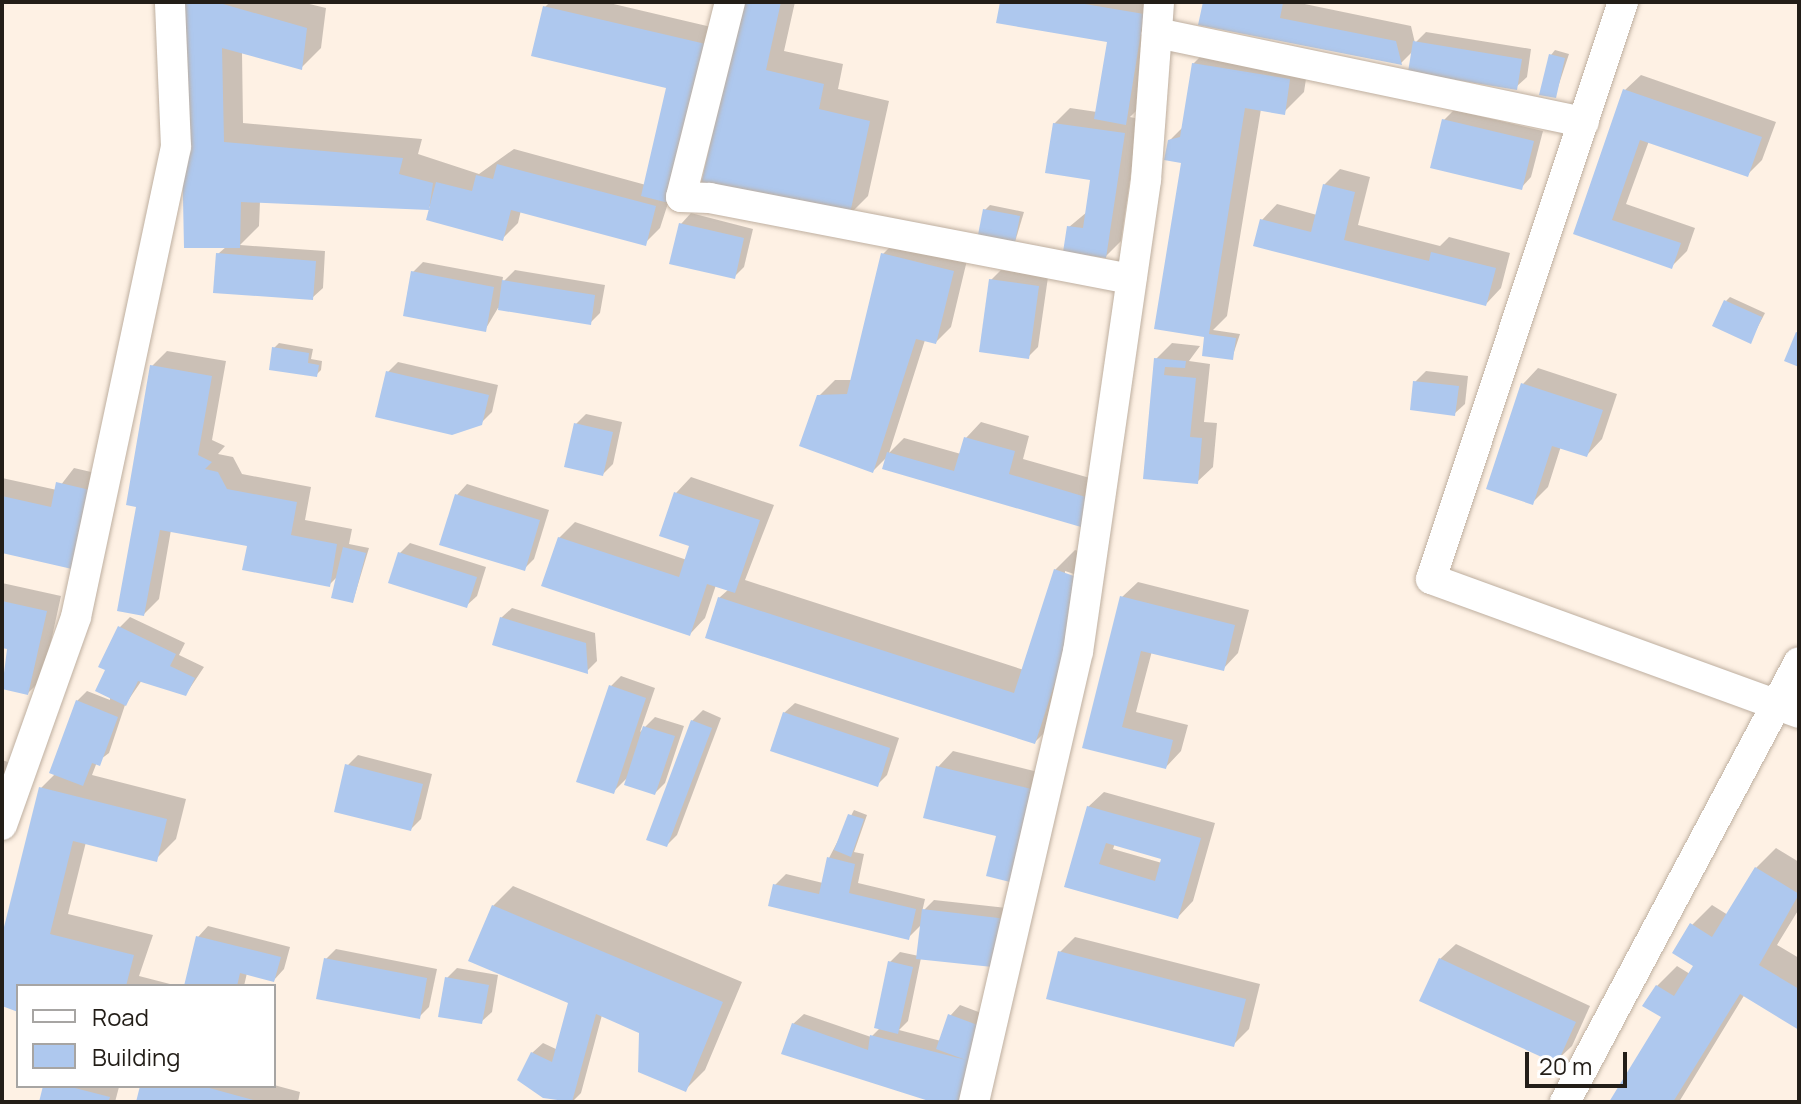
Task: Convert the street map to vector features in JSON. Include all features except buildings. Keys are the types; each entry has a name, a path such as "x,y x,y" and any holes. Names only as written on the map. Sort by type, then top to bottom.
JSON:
{"street":[{"path":"2,825 76,617 176,147 170,2"},
{"path":"730,2 681,197 1131,279"},
{"path":"974,1102 1078,652 1146,180 1159,2"},
{"path":"1623,2 1431,579 1789,707"},
{"path":"1157,33 1584,122"},
{"path":"1565,1102 1789,707 1799,662"}]}
